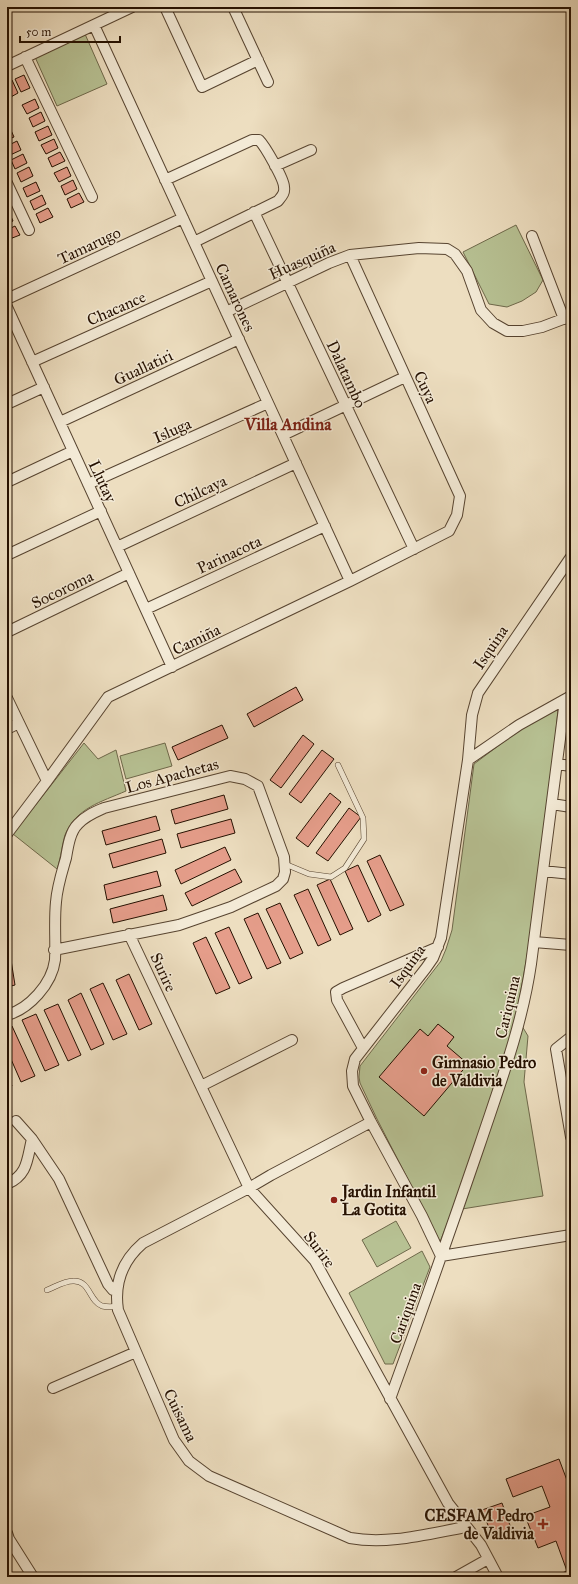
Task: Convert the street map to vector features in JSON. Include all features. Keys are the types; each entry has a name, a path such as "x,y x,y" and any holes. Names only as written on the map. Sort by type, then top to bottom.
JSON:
{"street":[{"path":"7,66 132,7"},
{"path":"165,7 202,87 258,60"},
{"path":"233,7 268,82"},
{"name":"Camarones","path":"94,25 350,581"},
{"path":"26,57 92,197"},
{"path":"165,180 252,140 259,140 265,146 275,166 284,186 284,194 278,201 194,242"},
{"path":"275,166 311,150"},
{"path":"7,183 29,230"},
{"name":"Dalatambo","path":"254,212 414,549"},
{"name":"Tamarugo","path":"7,299 183,218"},
{"path":"532,236 568,318"},
{"name":"Huasquiña","path":"226,312 329,263 350,255 419,248 446,249 455,254 467,271 481,310 493,323 507,331 523,331 542,327 568,318"},
{"name":"Cuya","path":"350,255 460,496 457,515 449,531"},
{"name":"Chacance","path":"32,362 212,281"},
{"name":"Llutay","path":"7,307 11,328 32,362 44,387 172,667"},
{"name":"Guallatiri","path":"60,422 239,339"},
{"path":"283,435 405,377"},
{"path":"7,404 44,387"},
{"name":"Isluga","path":"88,484 268,403"},
{"path":"7,482 73,451"},
{"name":"Chilcaya","path":"117,547 296,463"},
{"path":"7,555 101,511"},
{"name":"Parinacota","path":"146,610 325,526"},
{"name":"Camiña","path":"7,834 47,782 108,697 350,581 449,531"},
{"name":"Isquina","path":"441,1256 422,1216 353,1086 353,1064 363,1048 426,968 438,947 444,928 468,760 472,715 478,693 571,556"},
{"name":"Socoroma","path":"7,632 129,573"},
{"path":"7,698 47,782"},
{"name":"Cariquina","path":"468,760 519,725 568,698"},
{"name":"Cariquina","path":"390,1398 441,1256 518,1030 528,985 557,764 568,698"},
{"path":"7,728 19,723"},
{"path":"557,764 571,766"},
{"name":"Los Apachetas","path":"7,1015 29,1004 42,988 52,971 55,961 56,902 70,836 77,824 85,818 104,808 230,776 245,779 258,786 284,857 285,864"},
{"path":"552,804 571,807"},
{"path":"54,950 179,925 231,907 276,886 283,879 285,864"},
{"path":"543,871 571,874"},
{"name":"Surire","path":"129,934 249,1188 314,1261 448,1503 481,1545 498,1577"},
{"path":"534,942 571,945"},
{"path":"363,1048 337,1000 336,992 438,947"},
{"path":"571,1037 556,1049 571,1137"},
{"path":"201,1086 292,1040"},
{"path":"16,1120 32,1138 59,1179 108,1284 113,1290 117,1291"},
{"name":"Cuisama","path":"371,1122 143,1243 129,1256 120,1273 117,1291 118,1306 136,1352 178,1445 189,1461 209,1476 350,1538 358,1540 391,1540 466,1527"},
{"path":"7,1184 17,1180 23,1172 32,1138"},
{"path":"441,1256 571,1235"},
{"path":"53,1388 136,1352"},
{"path":"7,1533 9,1539 34,1577"},
{"path":"456,1577 488,1559"}],"lane":[{"path":"285,864 309,874 331,877 345,868 364,839 363,818 338,765"},
{"path":"47,1290 68,1281 77,1281 85,1285 99,1304 106,1306 118,1306"}],"green space":[{"path":"85,34 107,84 57,106 35,57"},
{"path":"516,225 543,280 536,292 522,301 507,307 489,304 463,252"},
{"path":"558,709 541,863 530,939 516,1016 528,1036 524,1082 543,1196 462,1209 454,1206 440,1242 360,1083 360,1066 441,961 446,949 452,930 474,764 522,728"},
{"path":"84,743 98,759 116,750 126,791 90,807 76,818 65,835 57,869 13,834"},
{"path":"165,743 172,766 126,779 120,756"},
{"path":"396,1221 411,1248 377,1267 362,1240"},
{"path":"422,1251 430,1267 393,1364 385,1364 349,1293"}],"building":[{"path":"24,75 30,88 21,92 15,79"},
{"path":"12,80 18,93 9,98 7,94 7,82"},
{"path":"35,99 39,108 27,114 22,105"},
{"path":"41,112 45,121 33,127 29,118"},
{"path":"48,126 52,135 39,141 35,132"},
{"path":"10,128 14,137 7,140 7,129"},
{"path":"54,139 58,148 46,154 41,145"},
{"path":"17,141 21,150 8,156 7,146"},
{"path":"60,152 65,161 52,167 48,158"},
{"path":"23,154 27,163 15,169 11,160"},
{"path":"29,167 33,176 21,182 17,173"},
{"path":"67,167 71,176 59,182 54,173"},
{"path":"73,180 77,189 65,195 61,186"},
{"path":"36,182 40,191 27,197 23,188"},
{"path":"79,193 84,202 71,208 67,199"},
{"path":"42,195 46,204 34,210 30,201"},
{"path":"48,208 53,217 40,223 36,214"},
{"path":"9,212 13,221 7,224 7,214"},
{"path":"15,226 20,235 7,240 7,230"},
{"path":"296,687 303,700 254,727 247,714"},
{"path":"222,725 228,738 178,760 172,747"},
{"path":"303,735 314,744 281,788 270,780"},
{"path":"322,750 334,759 301,803 289,794"},
{"path":"330,793 341,802 308,847 296,838"},
{"path":"224,795 228,809 175,824 171,810"},
{"path":"349,808 361,817 328,861 316,853"},
{"path":"156,816 160,830 106,845 102,831"},
{"path":"231,819 235,833 181,848 177,834"},
{"path":"162,839 166,853 113,868 109,854"},
{"path":"225,847 231,860 181,884 175,870"},
{"path":"380,855 404,905 390,911 367,861"},
{"path":"358,865 381,915 368,922 345,871"},
{"path":"235,869 242,882 192,906 185,893"},
{"path":"157,871 161,886 107,900 104,885"},
{"path":"330,879 353,929 340,935 317,885"},
{"path":"308,889 331,940 318,946 294,895"},
{"path":"163,895 167,910 113,923 110,909"},
{"path":"280,903 303,953 290,959 266,909"},
{"path":"258,913 281,963 267,969 244,919"},
{"path":"229,927 252,978 239,984 215,933"},
{"path":"7,935 15,985 7,987"},
{"path":"206,937 230,988 216,994 193,943"},
{"path":"129,974 152,1024 139,1030 116,980"},
{"path":"103,983 127,1034 113,1040 90,989"},
{"path":"81,993 104,1044 91,1050 68,1000"},
{"path":"58,1004 81,1055 68,1061 44,1010"},
{"path":"36,1014 59,1065 45,1071 22,1020"},
{"name":"Gimnasio Pedro de Valdivia","path":"438,1024 454,1037 447,1046 468,1064 424,1116 379,1077 420,1029 428,1036"},
{"path":"12,1026 35,1076 21,1082 7,1050 7,1028"},
{"path":"7,1074 12,1086 7,1089"},
{"path":"559,1459 571,1491 571,1577 552,1577 567,1571 556,1541 538,1548 525,1516 550,1507 542,1486 513,1497 506,1479"},
{"path":"502,1503 512,1531 493,1538 482,1510"}],"place":[{"name":"Gimnasio Pedro de Valdivia","path":"424,1071"},
{"name":"Jardin Infantil La Gotita","path":"334,1200"},
{"name":"CESFAM Pedro de Valdivia","path":"543,1524"}],"district":[{"name":"Villa Andina","path":"288,424"}]}
